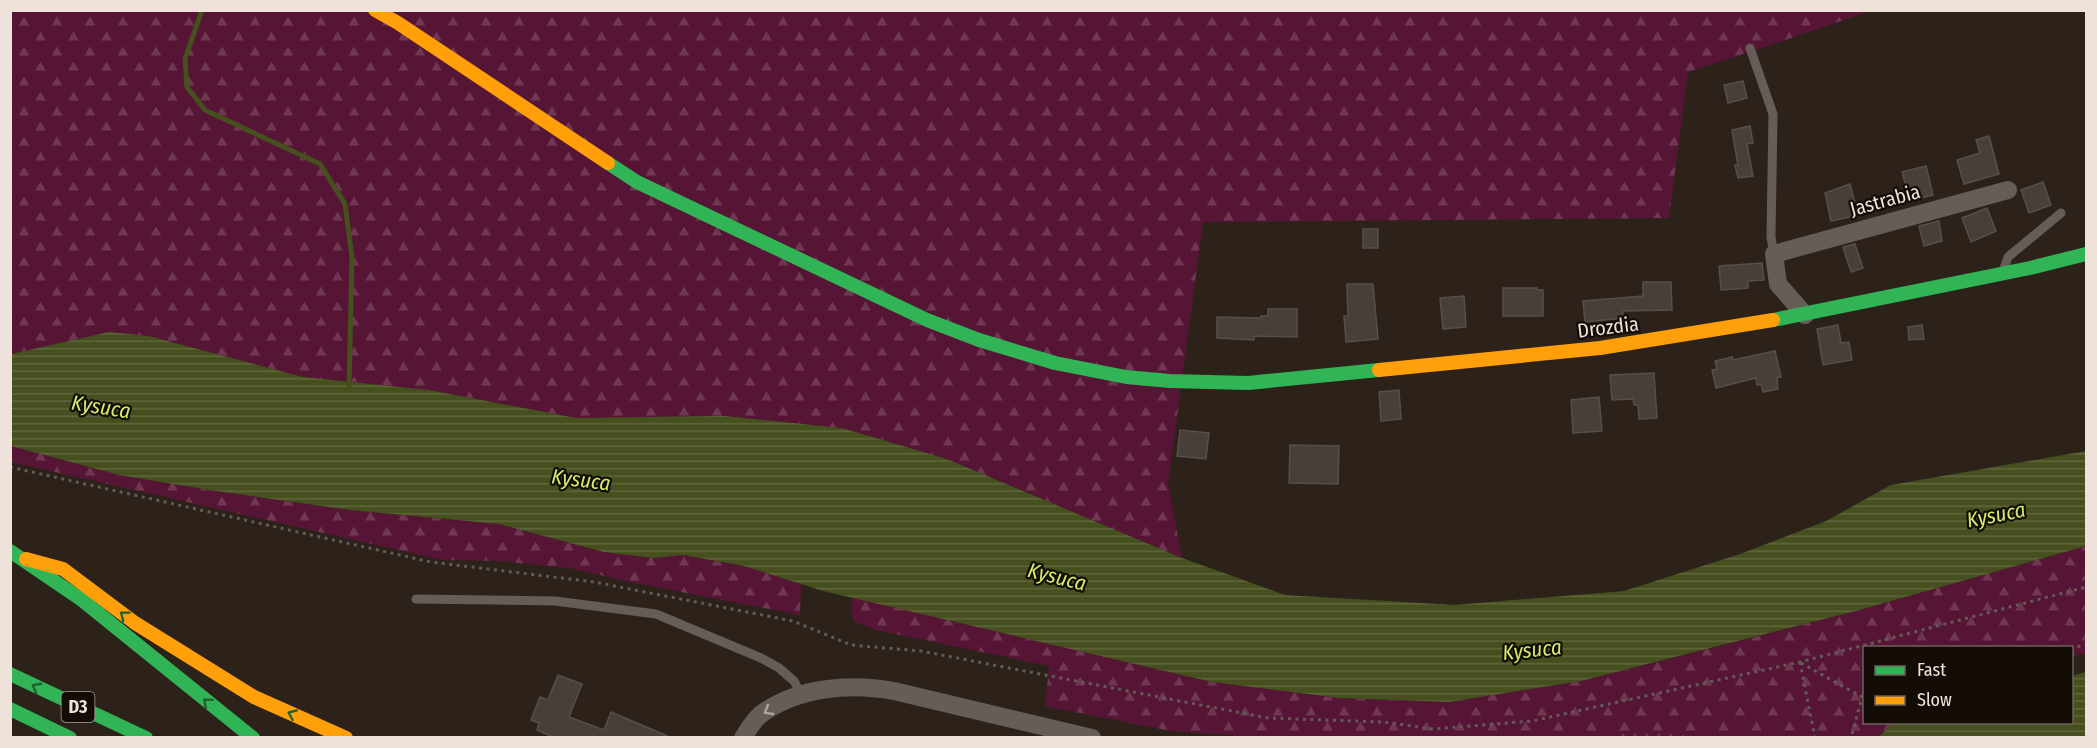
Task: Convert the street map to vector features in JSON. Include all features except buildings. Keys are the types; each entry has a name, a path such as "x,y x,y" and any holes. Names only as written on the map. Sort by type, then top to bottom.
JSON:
{"main road":[{"name":"Drozdia","path":"375,10 638,182 927,320 979,340 1055,363 1126,377 1170,381 1248,382 1600,348 1805,315 2086,254"},
{"path":"10,551 90,607 253,738"},
{"path":"23,558 63,569 135,623 254,697 346,738"},
{"name":"D3","path":"10,674 146,738"},
{"name":"D3","path":"10,709 70,738"}],"street":[{"name":"Jastrabia","path":"1774,254 2008,190"},
{"path":"1774,254 1778,284 1805,315"},
{"path":"743,738 758,717 781,703 850,686 873,687 1092,738"}],"lane":[{"path":"1750,48 1773,114 1772,237 1774,254"},
{"path":"2002,274 2008,257 2061,213"},
{"path":"416,599 555,601 656,614 761,658 779,668 794,681 802,696"}],"path":[{"path":"10,467 431,562 594,582 793,621 851,645 921,651 1268,718 1384,722 1433,729 1532,721 1800,662 2086,587"},
{"path":"1800,662 1863,697"},
{"path":"1800,662 1815,738"},
{"path":"1851,738 1863,701"}],"green space":[{"path":"10,11 1870,11 1688,72 1669,218 1203,222 1168,484 1182,558 947,459 842,428 724,416 576,418 429,390 303,377 149,336 109,332 11,354"},
{"path":"11,446 119,475 209,490 350,510 499,524 604,552 653,558 683,555 744,566 801,584 800,615 569,568 499,561 442,560 11,462"},
{"path":"2086,546 2086,653 2073,656 2073,646 1863,646 1863,724 1892,724 1878,737 1710,738 1633,730 1603,738 1254,737 1171,731 1045,706 1049,666 876,630 853,621 851,597 1212,682 1339,698 1449,702 1581,681 1852,612"},
{"path":"1633,730 1710,737 1603,738"}],"water":[{"name":"Kysuca","path":"109,332 149,336 303,377 429,390 576,418 724,416 842,428 947,459 1182,558 1285,595 1454,605 1624,591 1740,554 1826,521 1891,485 2086,451 2086,546 1852,612 1581,681 1449,702 1339,698 1212,682 823,591 744,566 683,555 653,558 604,552 499,524 350,510 209,490 119,475 11,446 11,354"},
{"path":"2086,672 2086,737 1878,737 1892,724 2073,724 2073,676"}],"waterway":[{"path":"202,10 185,59 187,87 205,110 320,164 345,204 352,257 349,387"}],"traffic: fast":[{"path":"608,163 637,182 927,320 979,340 1055,363 1126,377 1170,381 1248,383 1379,370"},
{"path":"1773,320 2030,268 2086,254"},
{"path":"10,551 82,600 253,738"},
{"path":"10,674 146,738"},
{"path":"10,709 70,738"}],"traffic: slow":[{"path":"375,10 608,163"},
{"path":"1379,370 1600,348 1773,320"},
{"path":"26,559 63,569 135,623 254,697 346,738"}]}
